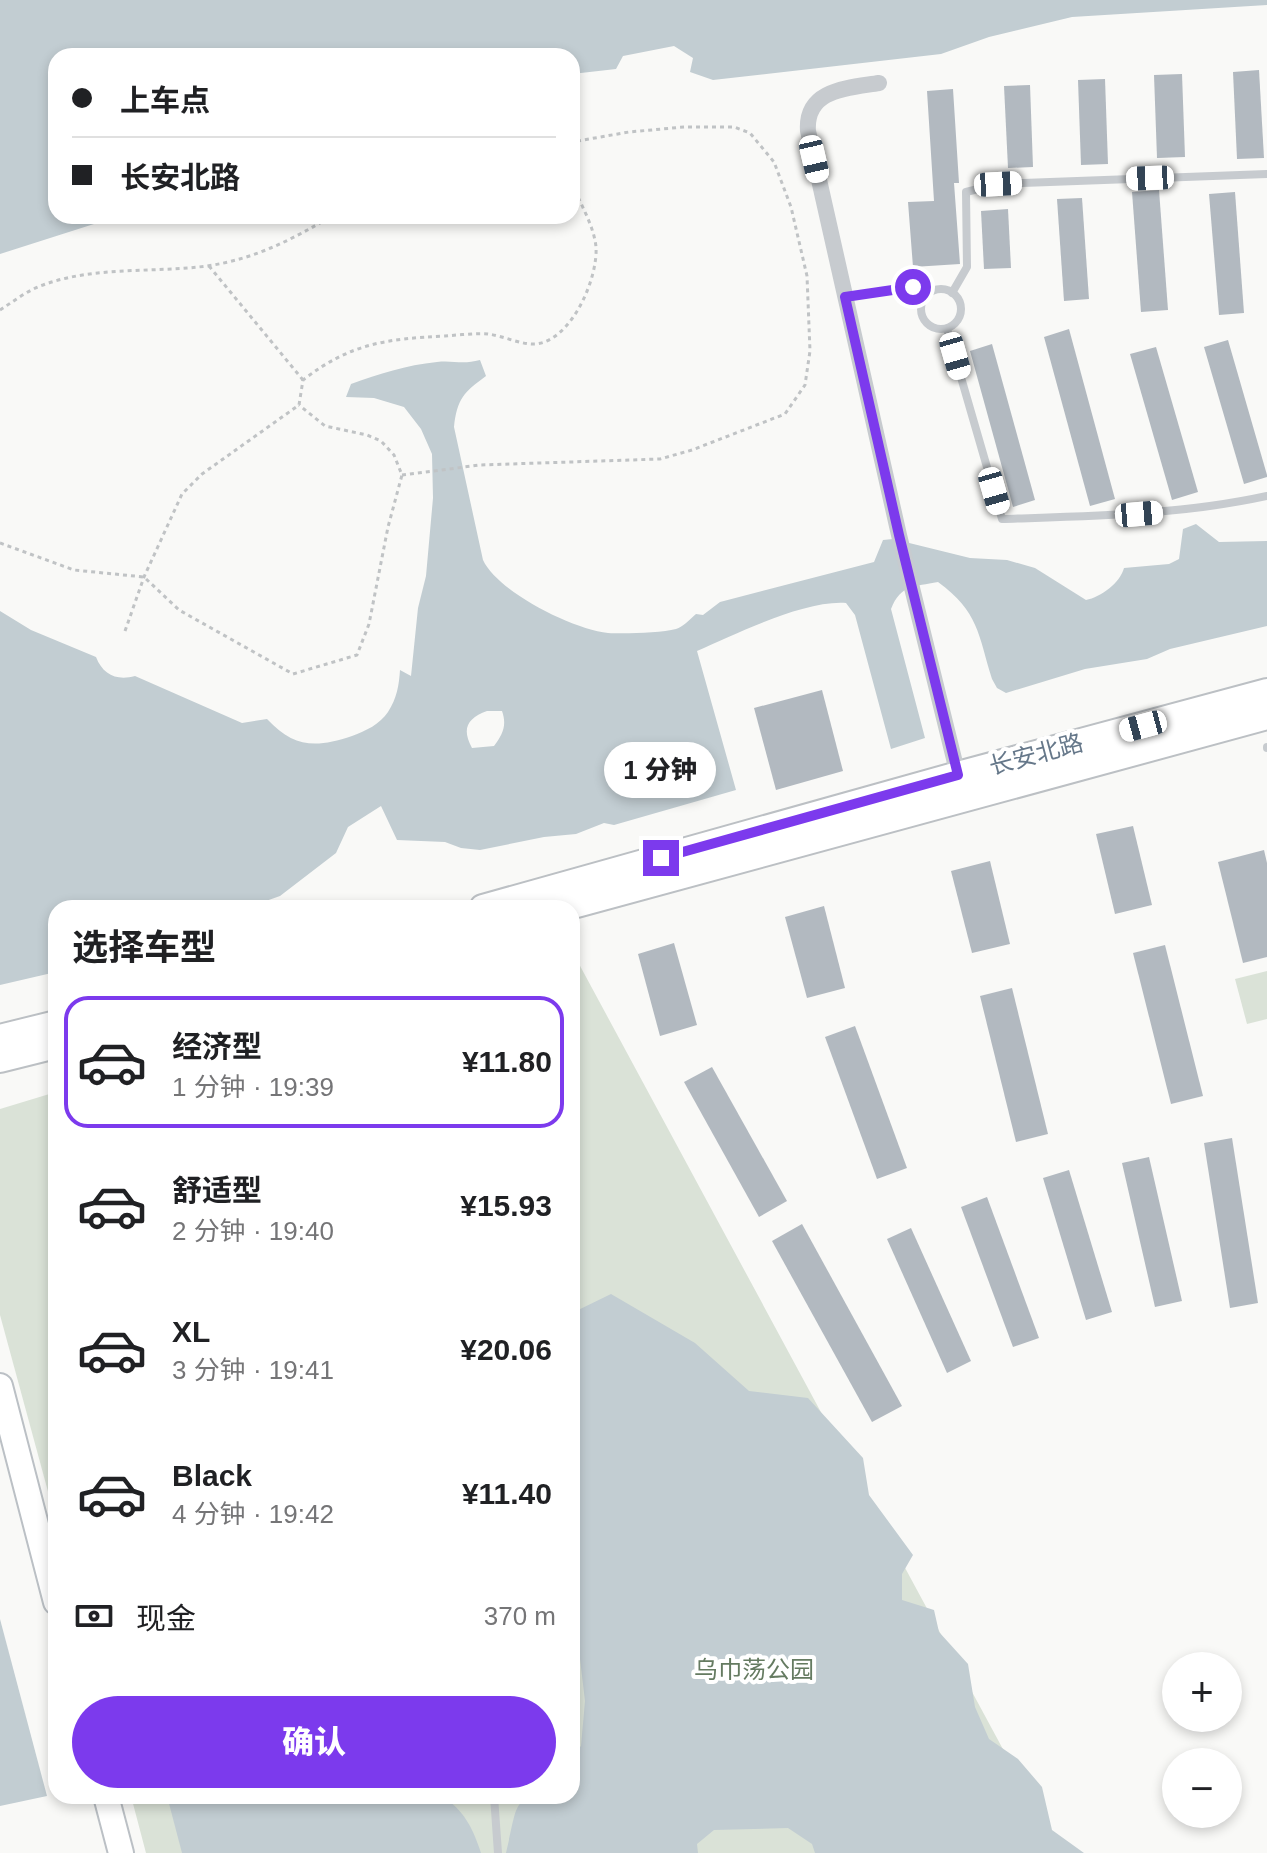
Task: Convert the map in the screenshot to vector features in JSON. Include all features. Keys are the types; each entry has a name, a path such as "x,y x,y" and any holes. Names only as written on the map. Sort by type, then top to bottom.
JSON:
{"main road":[{"name":"长安北路","path":"512,900 1267,692"},
{"name":"长安北路","path":"580,903 1267,716"},
{"path":"0,1038 48,1026"},
{"path":"0,1059 48,1047"},
{"path":"0,1386 48,1571"},
{"path":"108,1804 121,1853"}],"street":[{"path":"879,83 836,90 817,100 807,122 899,535 958,775"}],"lane":[{"path":"952,293 967,267 966,192 998,184 1267,174"},
{"path":"845,297 913,287 930,292"},
{"path":"937,289 952,293 958,298 959,319 947,329 931,327 925,321 921,305 930,292 937,289"},
{"path":"947,329 1002,519 1183,510 1267,496"},
{"path":"495,1804 498,1853"}],"path":[{"path":"402,475 480,465 660,459 785,414 805,385 810,351 807,276 791,207 774,162 750,133 734,127 684,127 580,141"},
{"path":"125,631 144,577 182,494 202,474 299,405 303,380 326,363 362,346 404,338 486,334 534,345 545,342 563,329 580,307 596,267 596,243 580,204"},
{"path":"0,310 40,285 76,276 209,266 281,246 318,224"},
{"path":"209,266 303,380"},
{"path":"0,543 74,570 144,577 179,610 293,674 357,655 369,624 388,527 402,475 394,455 381,441 325,426 299,405"}],"green space":[{"name":"乌巾荡公园","path":"580,966 1059,1853 146,1853 133,1804 580,1804"},
{"path":"1267,971 1267,1019 1247,1024 1235,979"},
{"path":"48,1094 48,1492 0,1315 0,1109"}],"shaded area":[{"path":"0,0 1267,0 1267,5 1072,17 989,37 941,54 713,80 690,72 693,58 674,46 623,56 616,69 580,73 580,48 48,48 48,224 94,224 0,254"},
{"path":"480,360 486,376 463,397 454,427 483,560 491,572 520,596 557,617 593,630 642,633 676,629 720,602 874,562 883,540 893,539 970,558 1007,560 1035,568 1086,600 1109,588 1124,568 1169,564 1179,559 1183,529 1196,524 1219,542 1267,541 1267,626 1170,649 1147,659 1085,669 1006,693 997,688 992,679 980,636 962,603 938,582 909,588 899,595 891,609 925,738 891,749 855,615 846,603 791,612 697,651 736,790 614,825 604,823 576,834 480,850 445,842 397,840 381,806 348,827 336,853 280,896 269,900 48,900 48,974 0,985 0,611 31,630 96,657 111,675 122,678 135,676 242,723 267,719 287,736 316,744 339,740 367,729 381,720 391,707 400,670 411,676 418,608 426,576 433,498 432,454 421,429 404,407 374,398 346,397 351,384 393,370 437,362","holes":["487,711 502,711 504,721 494,746 472,748 467,729 475,717"]},
{"name":"乌巾荡公园","path":"611,1294 695,1343 749,1391 808,1398 863,1458 869,1495 913,1555 902,1574 902,1600 934,1610 939,1632 968,1664 975,1707 989,1739 1018,1759 1042,1787 1052,1830 1084,1853 815,1853 812,1844 788,1828 714,1830 697,1844 698,1853 506,1853 520,1804 580,1804 580,1747 585,1701 580,1659 580,1309"},
{"path":"0,1619 47,1796 0,1806"},
{"path":"169,1804 452,1804 467,1820 481,1853 182,1853"}],"building":[{"path":"1259,70 1264,158 1237,159 1233,72"},
{"path":"1182,74 1185,157 1157,158 1154,75"},
{"path":"1105,79 1108,164 1081,165 1078,80"},
{"path":"1030,85 1033,167 1008,168 1004,86"},
{"path":"953,89 959,183 954,183 960,264 913,267 908,202 934,201 927,91"},
{"path":"1159,190 1168,310 1141,312 1132,192"},
{"path":"1235,192 1244,313 1219,315 1209,194"},
{"path":"1082,198 1089,299 1064,301 1057,199"},
{"path":"1008,209 1011,268 984,269 981,211"},
{"path":"1069,329 1115,499 1090,506 1044,337"},
{"path":"1228,340 1267,475 1244,484 1204,347"},
{"path":"992,344 1035,500 1013,507 970,351"},
{"path":"1156,347 1198,492 1172,500 1130,354"},
{"path":"822,690 843,771 776,790 754,708"},
{"path":"1133,826 1152,905 1115,914 1096,834"},
{"path":"1264,850 1267,863 1267,957 1243,963 1218,862"},
{"path":"990,861 1010,944 972,953 951,871"},
{"path":"824,906 845,988 807,998 785,917"},
{"path":"674,943 697,1025 660,1036 638,954"},
{"path":"1165,945 1203,1096 1171,1104 1133,953"},
{"path":"1012,988 1048,1134 1016,1142 980,996"},
{"path":"855,1026 907,1168 877,1179 825,1037"},
{"path":"712,1067 787,1201 759,1217 684,1082"},
{"path":"1232,1138 1258,1303 1230,1308 1204,1143"},
{"path":"1149,1157 1182,1301 1155,1307 1122,1163"},
{"path":"1069,1170 1112,1312 1086,1320 1043,1178"},
{"path":"987,1197 1039,1338 1013,1347 961,1207"},
{"path":"802,1224 902,1406 872,1422 772,1241"},
{"path":"911,1228 971,1361 947,1373 887,1239"}],"route":[{"path":"661,858 958,775 845,297 913,287"}]}
